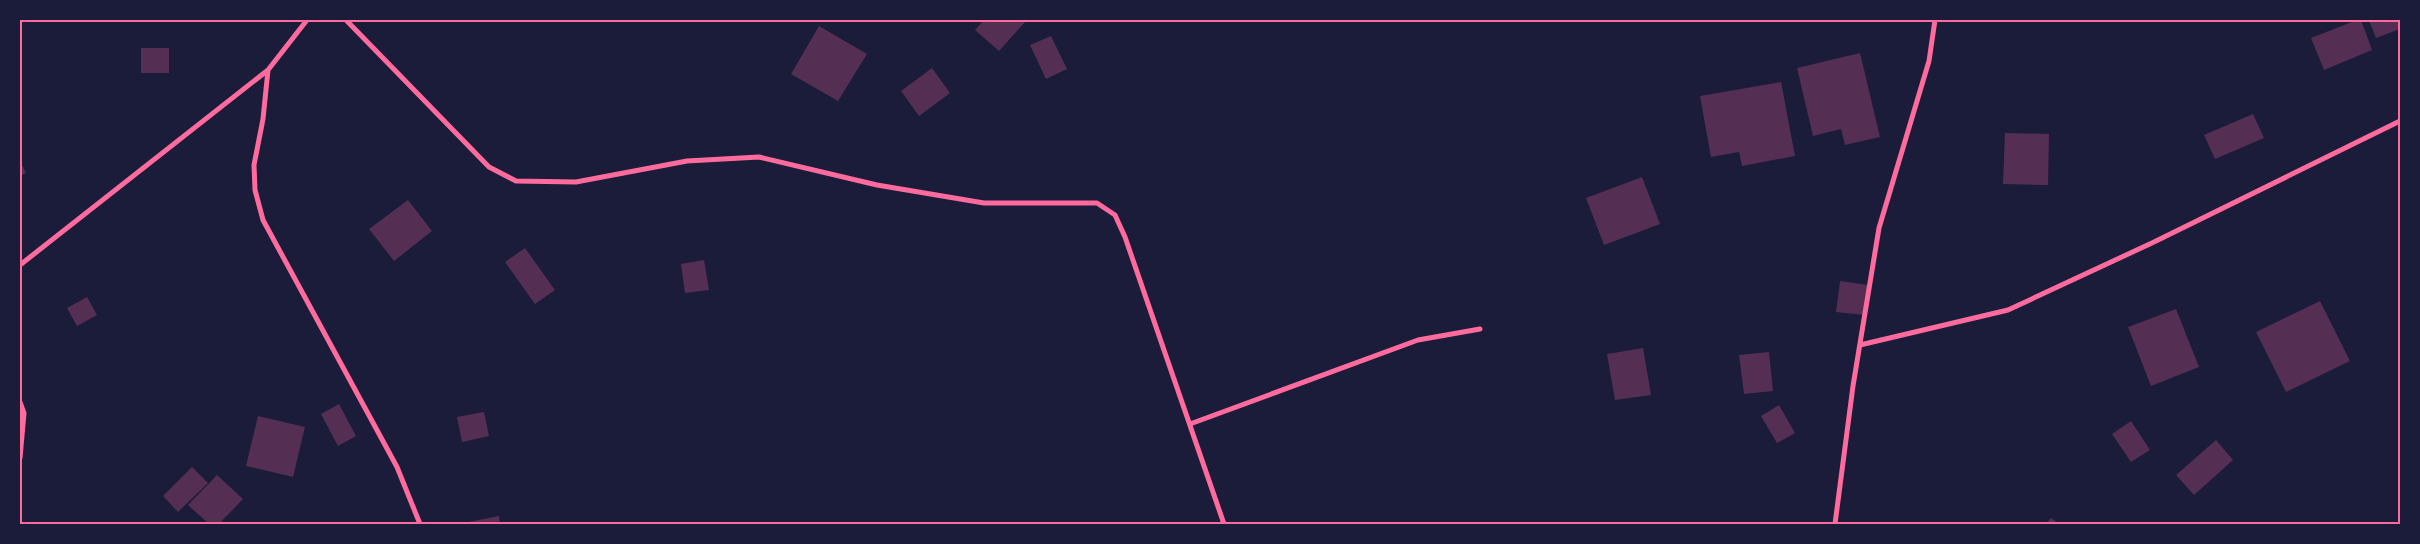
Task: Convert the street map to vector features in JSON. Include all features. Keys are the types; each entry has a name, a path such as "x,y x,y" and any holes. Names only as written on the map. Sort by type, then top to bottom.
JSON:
{"street":[{"path":"20,265 156,160 268,70 307,20"},
{"path":"346,20 489,167 516,181 576,182 687,160 759,157 877,185 984,203 1097,203 1114,215 1125,237 1224,524"},
{"path":"1836,524 1860,345 1879,228 1929,61 1935,20"},
{"path":"268,70 263,119 254,165 255,190 263,220 397,467 420,524"},
{"path":"1860,345 2008,310 2162,238 2400,121"},
{"path":"1190,424 1418,340 1480,329"},
{"path":"20,402 24,413 20,458"}],"building":[{"path":"984,20 1023,20 1025,22 999,51 975,30"},
{"path":"2361,20 2372,50 2324,70 2311,38"},
{"path":"2369,20 2400,20 2400,29 2376,38"},
{"path":"819,26 867,54 838,101 791,74"},
{"path":"1051,36 1067,69 1046,79 1030,45"},
{"path":"141,48 169,48 169,73 141,73"},
{"path":"1860,53 1880,137 1845,145 1841,129 1813,136 1797,68"},
{"path":"932,68 950,93 919,116 901,91"},
{"path":"1781,82 1795,156 1742,166 1739,152 1711,157 1700,96"},
{"path":"2253,114 2264,138 2215,159 2204,135"},
{"path":"2005,133 2049,134 2048,185 2003,184"},
{"path":"20,161 26,173 20,176"},
{"path":"1642,177 1660,224 1604,245 1586,198"},
{"path":"408,200 432,231 394,261 369,229"},
{"path":"525,248 555,290 535,304 505,262"},
{"path":"704,260 709,290 685,293 681,264"},
{"path":"1840,281 1868,285 1864,315 1836,312"},
{"path":"87,297 97,315 77,326 67,308"},
{"path":"2320,301 2350,361 2286,392 2256,332"},
{"path":"2176,309 2199,367 2151,386 2128,327"},
{"path":"1643,348 1651,395 1615,400 1607,354"},
{"path":"1769,352 1773,391 1744,394 1739,355"},
{"path":"339,404 356,436 338,446 321,414"},
{"path":"1779,405 1795,433 1777,443 1761,416"},
{"path":"484,412 489,436 462,442 457,417"},
{"path":"258,416 305,427 293,477 246,466"},
{"path":"2131,421 2150,450 2131,462 2112,434"},
{"path":"2216,440 2233,460 2194,495 2176,475"},
{"path":"192,467 208,483 178,512 163,496"},
{"path":"217,475 243,499 219,524 209,524 188,505"},
{"path":"499,516 500,524 468,524 468,522"},
{"path":"2051,518 2059,524 2046,524"}]}
